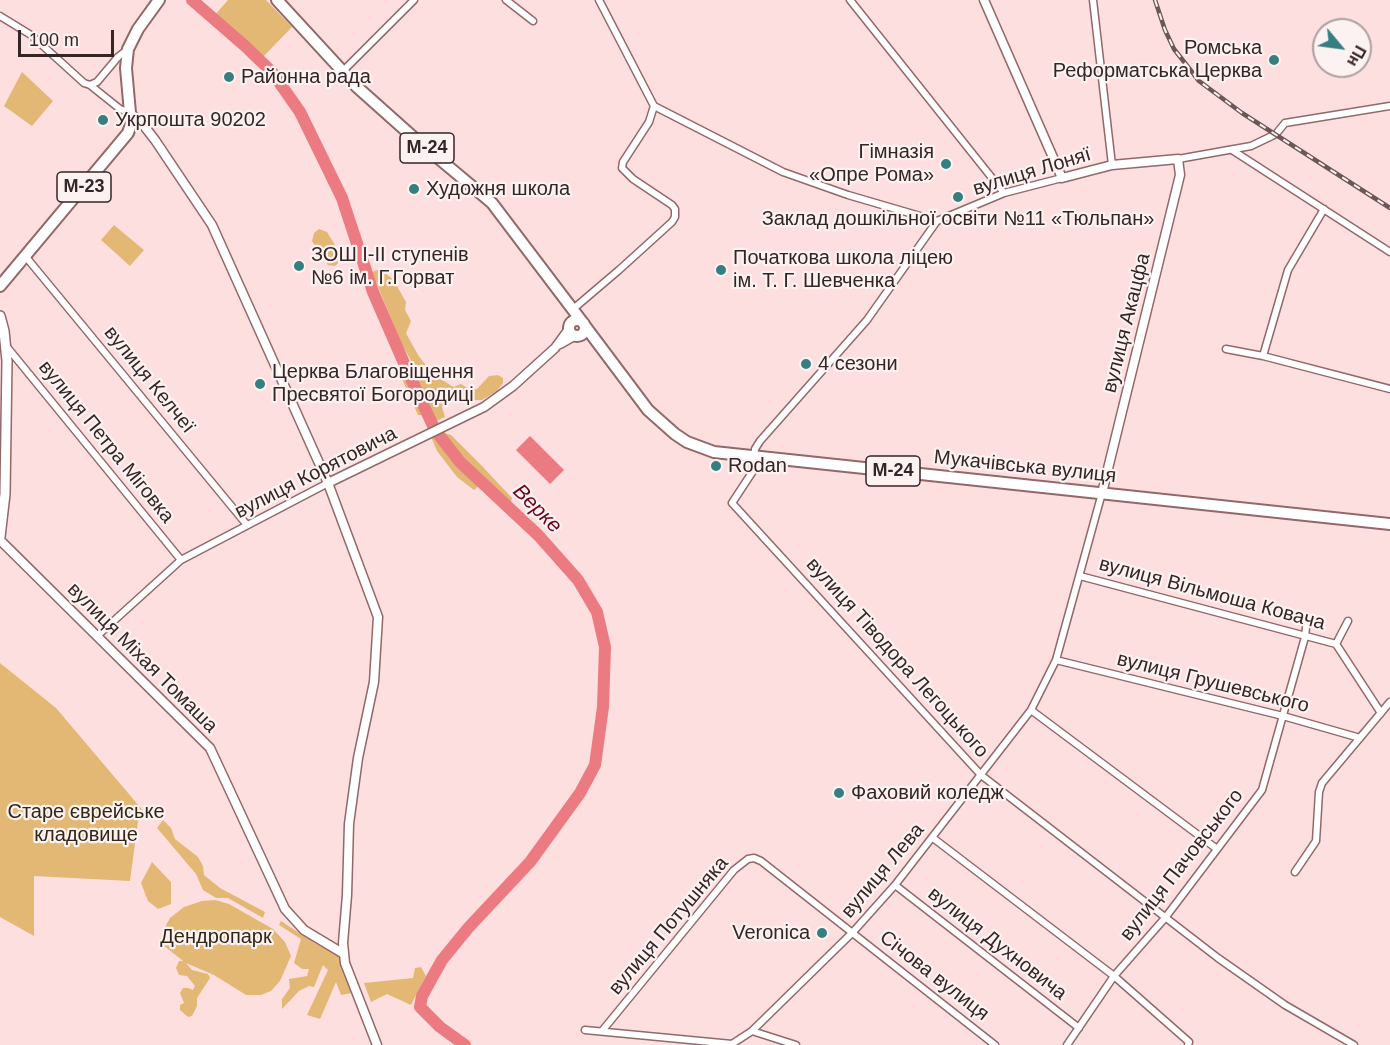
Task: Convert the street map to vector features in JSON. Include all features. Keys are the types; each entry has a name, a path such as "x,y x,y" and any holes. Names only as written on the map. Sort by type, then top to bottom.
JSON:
{"highway":[{"name":"М-23","path":"0,286 128,133 131,124 126,68 128,49 138,29 159,0"},
{"name":"Мукачівська вулиця","path":"277,0 343,71 413,137 492,203 648,410 675,434 701,448 754,456 1390,524"},
{"name":"Мукачівська вулиця","path":"572,310 573,331"},
{"path":"573,331 585,331 584,324"},
{"path":"573,331 596,341"}],"main road":[{"path":"0,316 8,361 3,446 5,494 0,538"}],"street":[{"path":"343,71 414,0"},
{"path":"506,0 533,21"},
{"path":"599,0 654,106 783,172 848,195 937,221 867,320 760,441 754,456"},
{"path":"850,0 1004,194"},
{"path":"984,0 1062,178"},
{"path":"1093,0 1112,165"},
{"path":"0,16 31,35 84,83 141,122 212,225 328,483 378,617 374,682 358,758 349,824 344,954 345,963 377,1045"},
{"path":"90,85 97,82 118,57 128,49"},
{"path":"572,310 675,217 675,209 672,205 633,179 622,168 623,162 650,122 654,106"},
{"name":"вулиця Лоняї","path":"937,221 1004,194 1112,165 1178,159 1251,146 1276,134 1286,123 1390,106"},
{"path":"1231,150 1390,252"},
{"name":"вулиця Акацфа","path":"1102,493 1180,175 1178,159"},
{"path":"1263,356 1288,270 1324,209"},
{"name":"вулиця Келчеї","path":"26,257 247,525"},
{"name":"вулиця Корятовича","path":"97,636 182,560 328,483 484,407 513,386 573,331"},
{"name":"вулиця Петра Міговка","path":"6,346 182,560"},
{"path":"1226,349 1263,356 1390,389"},
{"name":"вулиця Тіводора Легоцького","path":"754,456 753,471 732,503 981,775 1218,958 1285,1005 1354,1045"},
{"name":"вулиця Лева","path":"585,1030 732,1044 752,1031 853,932 933,838 1031,710 1056,660 1102,493"},
{"name":"вулиця Міхая Томаша","path":"0,538 210,748 285,909 304,930 344,954"},
{"name":"вулиця Вільмоша Ковача","path":"1080,576 1336,644"},
{"name":"вулиця Пачовського","path":"1067,1045 1114,976 1166,918 1262,790 1305,637 1307,618"},
{"path":"1348,621 1336,644 1381,713"},
{"name":"вулиця Грушевського","path":"1056,660 1283,716 1360,738"},
{"path":"1295,872 1316,841 1319,792 1322,783 1390,702"},
{"path":"1031,710 1217,849"},
{"path":"933,838 1114,976 1189,1042 1188,1045"},
{"name":"вулиця Потушняка","path":"602,1031 734,870 748,859 754,858 761,861 853,932"},
{"name":"вулиця Духновича","path":"895,885 1080,1028"},
{"name":"Січова вулиця","path":"853,932 995,1045"},
{"path":"752,1031 796,1045"}],"green space":[{"path":"228,0 266,0 292,27 262,58 214,16"},
{"path":"22,72 53,101 32,126 4,106"},
{"path":"114,225 144,250 130,266 101,240"},
{"path":"319,229 327,232 341,255 342,259 335,266 328,265 312,241 314,233"},
{"path":"379,269 393,279 406,302 405,310 411,321 406,333 431,372 453,387 461,384 471,390 477,389 489,376 498,375 503,378 503,383 497,391 482,400 453,400 442,407 445,417 436,421 430,415 418,415 402,379 416,369 401,343 372,272"},
{"path":"441,432 451,435 481,465 512,498 511,503 484,481 474,490 457,477 437,451 431,437"},
{"name":"Старе єврейське кладовище","path":"0,663 56,708 145,813 138,821 130,881 34,876 34,936 0,917"},
{"path":"163,820 171,828 175,839 198,857 203,866 204,875 220,888 265,912 263,918 228,898 216,898 203,890 196,874 157,828"},
{"path":"152,862 171,882 171,904 158,909 148,901 141,883"},
{"name":"Дендропарк","path":"215,900 229,904 273,929 285,942 291,956 280,981 271,991 261,995 246,995 214,975 186,963 192,970 208,974 210,978 197,998 197,1006 192,1016 188,1017 180,1010 180,1005 184,1003 180,993 183,988 193,990 195,986 187,976 179,975 176,968 179,961 183,961 163,945 162,933 170,918 184,907 202,901"},
{"path":"281,921 316,944 338,954 341,959 352,993 341,995 336,982 320,1019 307,1015 328,970 323,965 314,987 309,986 299,991 282,1009 282,999 290,988 289,979 307,976 309,969 302,969 294,963 301,939 279,925"},
{"path":"421,967 426,976 411,1005 387,994 371,1002 364,983 413,978 415,968"}],"shaded area":[{"path":"530,436 564,470 550,484 516,450"}],"waterway":[{"name":"Верке","path":"192,0 272,72 300,112 342,198 373,292 435,430 460,462 538,535 578,580 597,612 605,647 603,707 595,765 580,793 530,862 469,927 442,960 422,996 420,1007 440,1027 465,1045"}],"railway":[{"path":"1155,0 1174,49 1199,81 1242,113 1390,208"}],"place":[{"name":"Ромська Реформатська Церква","path":"1274,60"},
{"name":"Районна рада","path":"229,77"},
{"name":"Укрпошта 90202","path":"103,120"},
{"name":"Гімназія «Опре Рома»","path":"946,164"},
{"name":"Художня школа","path":"414,189"},
{"name":"Заклад дошкільної освіти №11 «Тюльпан»","path":"958,197"},
{"name":"ЗОШ І-ІІ ступенів №6 ім. Г.Горват","path":"299,266"},
{"name":"Початкова школа ліцею ім. Т. Г. Шевченка","path":"721,270"},
{"name":"4 сезони","path":"806,364"},
{"name":"Церква Благовіщення Пресвятої Богородиці","path":"260,384"},
{"name":"Rodan","path":"716,466"},
{"name":"Фаховий коледж","path":"839,793"},
{"name":"Veronica","path":"822,933"}]}
